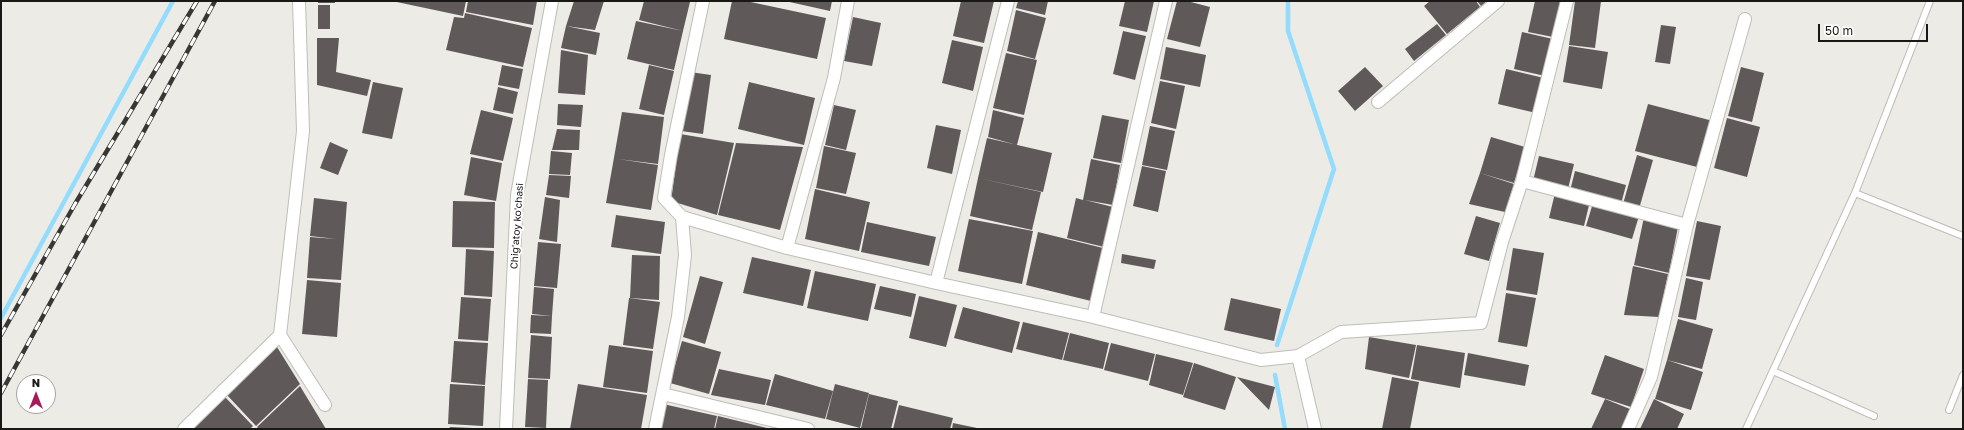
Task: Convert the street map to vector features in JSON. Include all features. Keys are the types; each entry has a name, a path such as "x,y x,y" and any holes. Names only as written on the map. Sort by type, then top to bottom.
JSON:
{"street":[{"path":"184,429 280,335 303,131 299,1"},
{"name":"Chig'atoy ko'chasi","path":"506,429 517,195 552,1"},
{"path":"703,1 671,155 664,198 682,217 787,248 936,283 1094,317 1261,360 1298,356 1340,332 1481,323 1502,242 1522,181 1567,1"},
{"path":"787,248 834,78 848,1"},
{"path":"936,283 1008,1"},
{"path":"1094,317 1166,1"},
{"path":"1378,102 1498,1"},
{"path":"1628,429 1651,376 1687,225 1745,20"},
{"path":"1522,181 1687,225"},
{"path":"655,429 678,317 685,255 682,217"},
{"path":"280,335 325,404"},
{"path":"1298,356 1315,429"},
{"path":"663,394 808,429"}],"lane":[{"path":"1746,429 1855,192 1930,1"},
{"path":"1855,192 1963,236"},
{"path":"1773,371 1874,416"},
{"path":"1949,410 1963,375"}],"building":[{"path":"318,1 335,1 335,3 318,3"},
{"path":"392,1 466,1 463,16"},
{"path":"468,1 537,1 533,25 466,12"},
{"path":"574,1 604,1 595,30 566,26"},
{"path":"644,1 690,2 683,31 639,20"},
{"path":"732,1 746,1 826,18 817,59 724,39"},
{"path":"785,1 832,1 830,11"},
{"path":"961,1 994,1 984,43 953,36"},
{"path":"1018,1 1048,1 1045,15 1016,8"},
{"path":"1125,1 1154,1 1147,32 1119,26"},
{"path":"1177,1 1187,1 1210,7 1200,47 1167,39"},
{"path":"1430,1 1476,1 1480,7 1447,34 1424,6"},
{"path":"1477,1 1487,1 1481,6"},
{"path":"1535,1 1561,1 1553,37 1528,32"},
{"path":"1575,1 1601,1 1595,48 1569,45"},
{"path":"318,5 330,5 330,29 318,29"},
{"path":"1016,10 1046,18 1035,59 1007,51"},
{"path":"465,13 532,28 523,67 446,50 454,17 464,18"},
{"path":"853,17 881,23 872,66 844,61"},
{"path":"636,21 683,31 674,70 627,59"},
{"path":"1437,24 1446,35 1414,61 1405,49"},
{"path":"1661,25 1676,27 1670,64 1655,62"},
{"path":"566,26 600,33 596,55 561,48"},
{"path":"1123,31 1146,36 1135,80 1113,74"},
{"path":"1522,32 1553,39 1545,76 1514,69"},
{"path":"317,38 339,38 336,72 371,80 367,96 317,85"},
{"path":"952,40 983,47 973,91 942,83"},
{"path":"1569,46 1608,52 1602,89 1563,82"},
{"path":"1166,47 1206,55 1200,87 1160,79"},
{"path":"561,50 588,55 585,95 558,93"},
{"path":"1006,53 1037,60 1024,115 993,108"},
{"path":"502,65 523,69 519,89 498,85"},
{"path":"649,65 674,71 664,115 639,109"},
{"path":"1365,67 1383,86 1355,111 1338,91"},
{"path":"1741,67 1764,73 1752,122 1728,116"},
{"path":"1506,69 1544,78 1536,113 1498,104"},
{"path":"690,72 711,75 703,134 681,131"},
{"path":"1160,81 1185,86 1176,129 1151,123"},
{"path":"373,82 403,88 392,139 362,133"},
{"path":"749,82 815,98 804,145 738,129"},
{"path":"498,87 518,92 513,114 493,110"},
{"path":"558,104 583,105 581,127 557,125"},
{"path":"1648,104 1713,121 1701,168 1635,151"},
{"path":"834,105 856,110 846,150 825,145"},
{"path":"481,110 513,118 503,161 470,154"},
{"path":"993,110 1024,118 1017,145 988,137"},
{"path":"622,112 664,117 658,164 618,159 658,165 651,210 606,203"},
{"path":"1102,115 1129,120 1121,163 1093,158"},
{"path":"1727,118 1760,127 1747,177 1714,168"},
{"path":"936,125 961,130 952,174 927,168"},
{"path":"1150,126 1175,131 1167,170 1142,165"},
{"path":"557,129 580,130 579,150 552,150"},
{"path":"680,134 734,143 717,215 671,201"},
{"path":"1491,137 1525,147 1514,183 1480,173"},
{"path":"987,138 1052,153 1043,192 978,178"},
{"path":"330,142 348,150 338,175 320,168"},
{"path":"736,143 803,147 780,230 718,215"},
{"path":"824,146 856,153 846,194 816,188"},
{"path":"551,151 572,153 570,175 549,174"},
{"path":"1637,155 1653,160 1639,209 1623,204"},
{"path":"1539,156 1574,164 1568,189 1533,181"},
{"path":"471,157 502,163 496,201 464,195"},
{"path":"1091,159 1120,165 1113,205 1085,200 1113,207 1104,247 1067,238 1076,198 1083,200"},
{"path":"1142,166 1166,171 1158,212 1133,206"},
{"path":"1575,171 1626,185 1621,204 1570,191"},
{"path":"1480,173 1514,184 1505,212 1469,204"},
{"path":"549,175 571,176 569,198 546,195"},
{"path":"978,178 1041,192 1032,230 970,216"},
{"path":"815,189 870,202 859,251 805,239"},
{"path":"1555,193 1590,201 1584,226 1549,218"},
{"path":"545,197 560,200 557,242 539,239"},
{"path":"314,198 347,202 341,280 307,278 310,237 336,239 310,236"},
{"path":"453,201 495,202 494,248 452,247"},
{"path":"1593,203 1639,216 1632,239 1586,226"},
{"path":"616,215 665,222 661,254 611,247"},
{"path":"1476,216 1500,223 1489,261 1464,254"},
{"path":"1644,217 1678,227 1669,273 1634,265"},
{"path":"969,219 1033,231 1022,284 958,271"},
{"path":"1697,221 1721,226 1710,280 1686,276"},
{"path":"867,222 936,237 929,266 861,252"},
{"path":"1038,232 1103,248 1091,301 1026,285"},
{"path":"538,242 561,244 557,288 534,286"},
{"path":"1513,248 1544,253 1537,295 1506,290"},
{"path":"466,249 494,251 492,297 464,295"},
{"path":"1122,254 1156,260 1154,269 1121,263"},
{"path":"632,255 660,256 659,300 630,298"},
{"path":"752,257 811,270 803,306 743,293"},
{"path":"1633,266 1668,274 1659,317 1624,315"},
{"path":"815,271 876,284 868,321 807,308"},
{"path":"700,276 723,282 705,344 683,337"},
{"path":"1686,278 1703,282 1696,320 1678,317"},
{"path":"307,280 341,283 337,337 302,334"},
{"path":"880,286 916,294 911,317 874,309"},
{"path":"534,287 554,289 552,316 532,314"},
{"path":"1506,293 1536,298 1527,347 1498,342"},
{"path":"919,296 957,305 946,347 909,338"},
{"path":"461,297 491,299 488,341 458,339"},
{"path":"629,298 660,302 653,349 623,345"},
{"path":"1231,298 1281,309 1274,341 1224,330"},
{"path":"963,307 1020,322 1012,353 954,338"},
{"path":"531,315 552,316 551,334 530,333"},
{"path":"1678,319 1713,329 1702,369 1667,360"},
{"path":"1023,322 1069,333 1062,360 1016,349"},
{"path":"1070,333 1109,343 1103,369 1063,360"},
{"path":"531,335 552,337 550,379 528,378"},
{"path":"1369,337 1416,345 1409,378 1365,369"},
{"path":"454,341 488,343 485,385 451,382"},
{"path":"682,341 721,352 709,394 670,383"},
{"path":"1111,343 1155,354 1148,381 1104,370"},
{"path":"609,345 653,351 647,393 603,387"},
{"path":"1417,345 1465,353 1460,388 1411,379"},
{"path":"277,347 300,384 256,426 227,395"},
{"path":"1468,353 1529,365 1525,386 1464,375"},
{"path":"1156,354 1193,363 1183,395 1149,385"},
{"path":"1605,355 1644,369 1631,407 1591,394"},
{"path":"1667,360 1703,372 1691,410 1655,399"},
{"path":"1194,363 1236,377 1225,410 1183,397"},
{"path":"719,369 771,380 765,405 711,395"},
{"path":"775,374 833,391 825,419 766,405"},
{"path":"1237,377 1275,387 1269,410"},
{"path":"1392,377 1419,382 1410,429 1382,429"},
{"path":"528,379 548,380 546,428 525,427"},
{"path":"450,384 485,386 483,426 448,424"},
{"path":"578,384 647,395 641,429 570,429"},
{"path":"835,384 869,393 860,428 826,419"},
{"path":"300,386 326,429 259,429 257,427"},
{"path":"869,394 898,401 891,429 861,428"},
{"path":"225,397 253,426 250,429 193,429"},
{"path":"1605,399 1630,409 1622,429 1591,429"},
{"path":"1654,399 1684,414 1677,429 1640,429"},
{"path":"663,404 717,416 714,429 657,429"},
{"path":"899,405 953,418 950,429 893,429"},
{"path":"718,416 767,428 767,429 715,429"},
{"path":"953,423 977,428 977,429 952,429"},
{"path":"450,427 473,428 473,429 449,429"}],"waterway":[{"path":"1,318 173,1"},
{"path":"1277,345 1334,169 1288,31 1288,1"},
{"path":"1275,375 1285,429"}],"railway":[{"path":"1,335 75,204 197,1"},
{"path":"1,393 215,1"}]}
